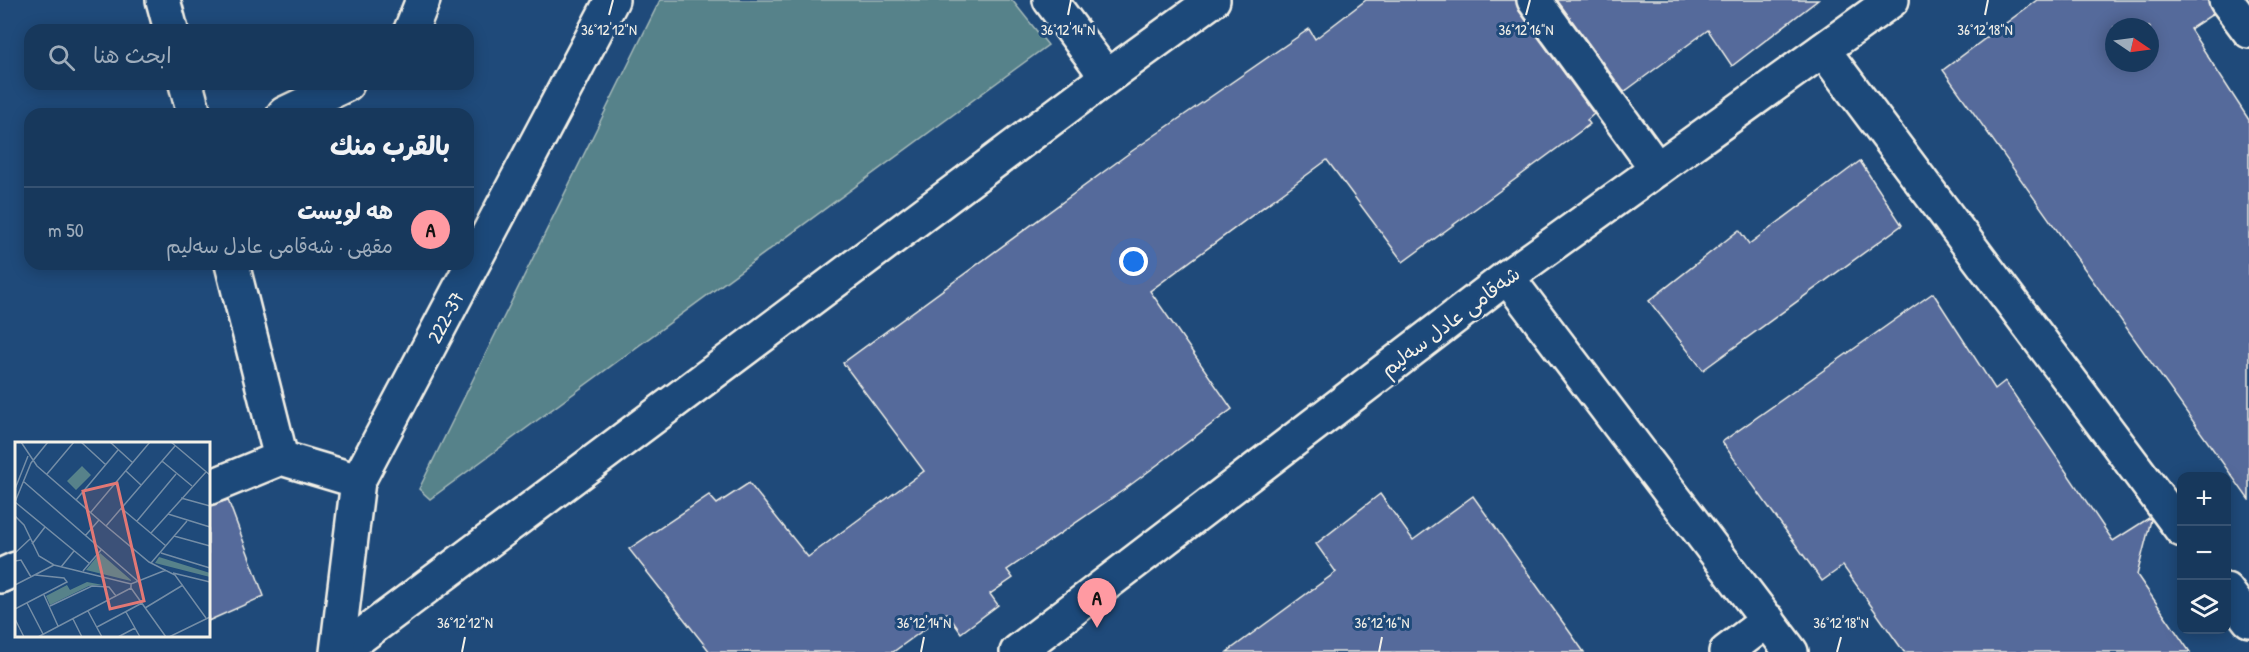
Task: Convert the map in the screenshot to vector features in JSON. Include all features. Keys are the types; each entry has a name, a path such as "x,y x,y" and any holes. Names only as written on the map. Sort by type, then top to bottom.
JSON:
{"street":[{"path":"163,0 169,24"},
{"path":"413,24 423,0"},
{"name":"222-37","path":"474,261 612,0"},
{"path":"1050,0 1107,76"},
{"path":"338,652 1107,76 1214,0"},
{"path":"1534,0 1657,169"},
{"name":"شەقامی عادل سەلیم","path":"1017,652 1507,277 1892,0"},
{"path":"2226,0 2249,31"},
{"path":"1823,50 2178,526"},
{"path":"188,90 192,108"},
{"path":"297,108 334,90"},
{"path":"234,270 281,458"},
{"name":"222-37","path":"338,652 358,481 469,270"},
{"path":"1507,277 1791,652"},
{"path":"210,487 281,458 358,481"},
{"path":"0,576 15,569"},
{"path":"2231,597 2249,620"},
{"path":"1726,652 1768,620"}],"green space":[{"path":"660,0 1012,0 1048,45 430,499 419,489"}],"building":[{"path":"1366,0 1516,0 1519,11 1594,114 1587,120 1590,124 1403,262 1327,160 1150,291 1232,409 1125,489 1007,570 1013,578 990,594 998,605 961,633 947,613 893,652 710,652 629,549 709,495 717,504 749,483 808,557 924,471 843,363 1132,151 1309,29 1315,39"},
{"path":"1557,0 1818,0 1732,66 1708,30 1624,92"},
{"path":"2037,0 2208,0 2213,14 2190,29 2249,120 2249,500 1943,70"},
{"path":"1860,161 1902,225 1703,370 1649,301 1739,230 1749,244"},
{"path":"1933,293 1995,389 2005,381 2113,541 2149,518 2151,520 2137,575 2190,652 1904,652 1843,566 1822,581 1722,442"},
{"path":"1380,494 1413,540 1473,496 1584,652 1227,652 1336,572 1316,544"},
{"path":"228,500 264,596 210,620 210,505"}],"place":[{"name":"هه لويست","path":"1097,628"}]}
